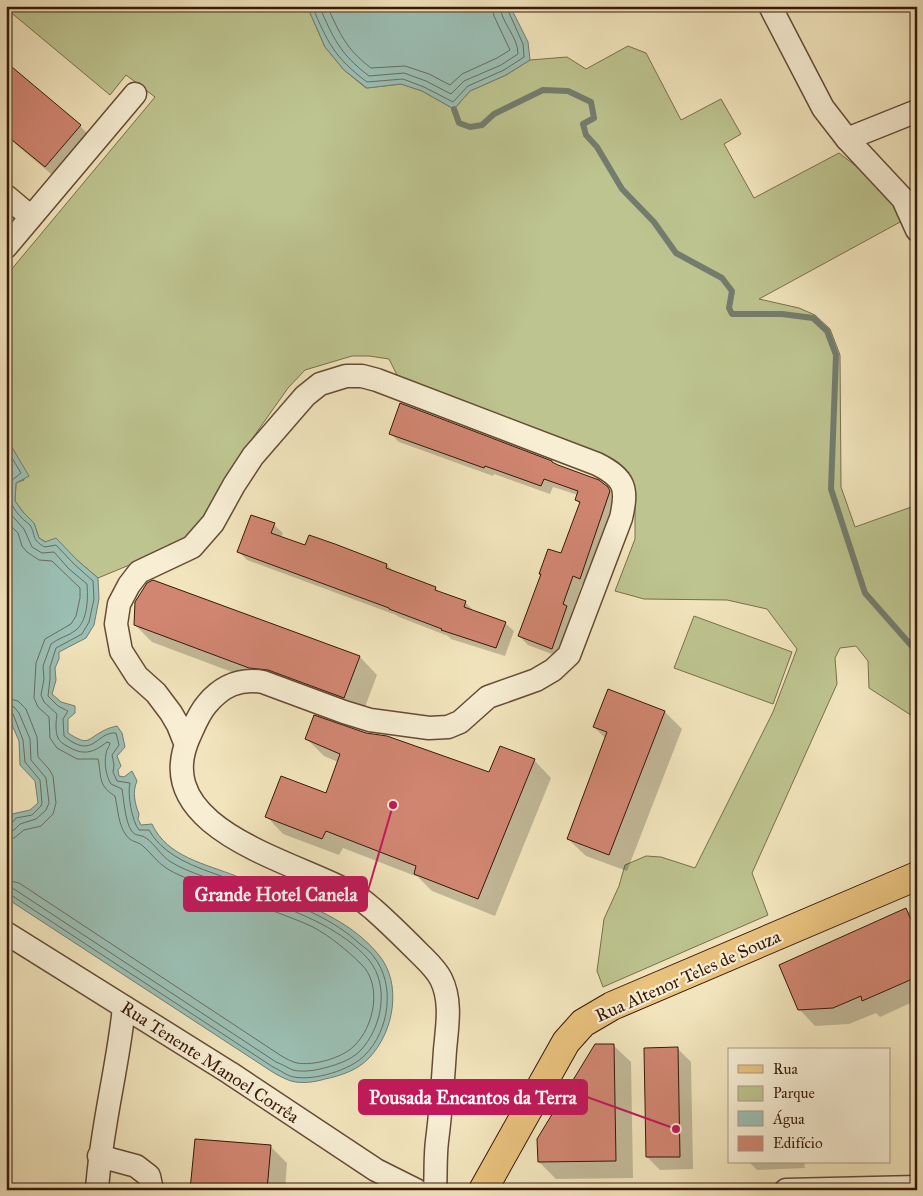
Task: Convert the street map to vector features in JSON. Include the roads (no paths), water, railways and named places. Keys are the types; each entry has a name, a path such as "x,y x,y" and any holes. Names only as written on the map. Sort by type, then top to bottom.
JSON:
{"main road":[{"name":"Rua Altenor Teles de Souza","path":"484,1190 566,1042 583,1023 612,1006 917,876"}],"street":[{"path":"770,6 823,108 847,139 903,199 917,230"},
{"path":"6,247 134,94"},
{"path":"847,139 917,111"},
{"path":"6,196 31,217"},
{"path":"186,746 171,713 156,693 136,676 121,651 116,624 119,604 129,585 139,572 192,547 213,523 253,456 305,396 320,384 346,376 362,376 378,380 597,464 608,470 619,480 625,490 621,518 569,655 553,670 536,680 488,697 460,722 448,727 429,728 370,720 263,682 240,681 222,689 202,709 182,756 182,773 191,799 198,811 243,844 356,895 395,928 435,970 441,979 448,1006 435,1190"},
{"name":"Rua Tenente Manoel Corrêa","path":"6,933 238,1079 376,1170 416,1190"},
{"path":"97,1190 99,1156 121,1038 124,1007"},
{"path":"99,1156 136,1166 149,1176 152,1190"},
{"path":"786,1190 917,1187"}],"water":[{"path":"307,6 510,6 528,42 530,60 506,75 470,91 454,109 422,91 401,84 367,88 344,70 325,47"},
{"path":"6,442 10,444 29,476 16,483 15,501 34,523 39,538 45,542 56,538 98,578 99,599 94,625 86,638 59,652 59,659 55,668 56,680 52,694 61,702 75,706 75,713 68,719 68,733 84,741 106,729 117,726 122,733 125,747 117,756 121,766 118,770 119,776 124,777 132,771 137,781 135,798 139,814 138,819 141,825 152,824 167,844 188,858 283,895 327,915 354,932 378,954 386,966 391,979 392,1007 389,1021 378,1047 365,1062 354,1069 337,1076 308,1082 295,1082 281,1077 6,898 8,845 6,824 12,814 30,810 38,803 35,781 20,765 19,741 6,711"}],"waterway":[{"path":"454,109 459,123 470,127 482,125 494,114 543,90 568,91 591,102 594,118 583,124 586,135 597,147 622,189 654,222 676,253 722,278 732,291 729,308 732,314 782,314 813,318 827,331 836,355 831,489 865,593 917,652"}],"place":[{"name":"Grande Hotel Canela","path":"393,805"},
{"name":"Pousada Encantos da Terra","path":"676,1129"}]}
